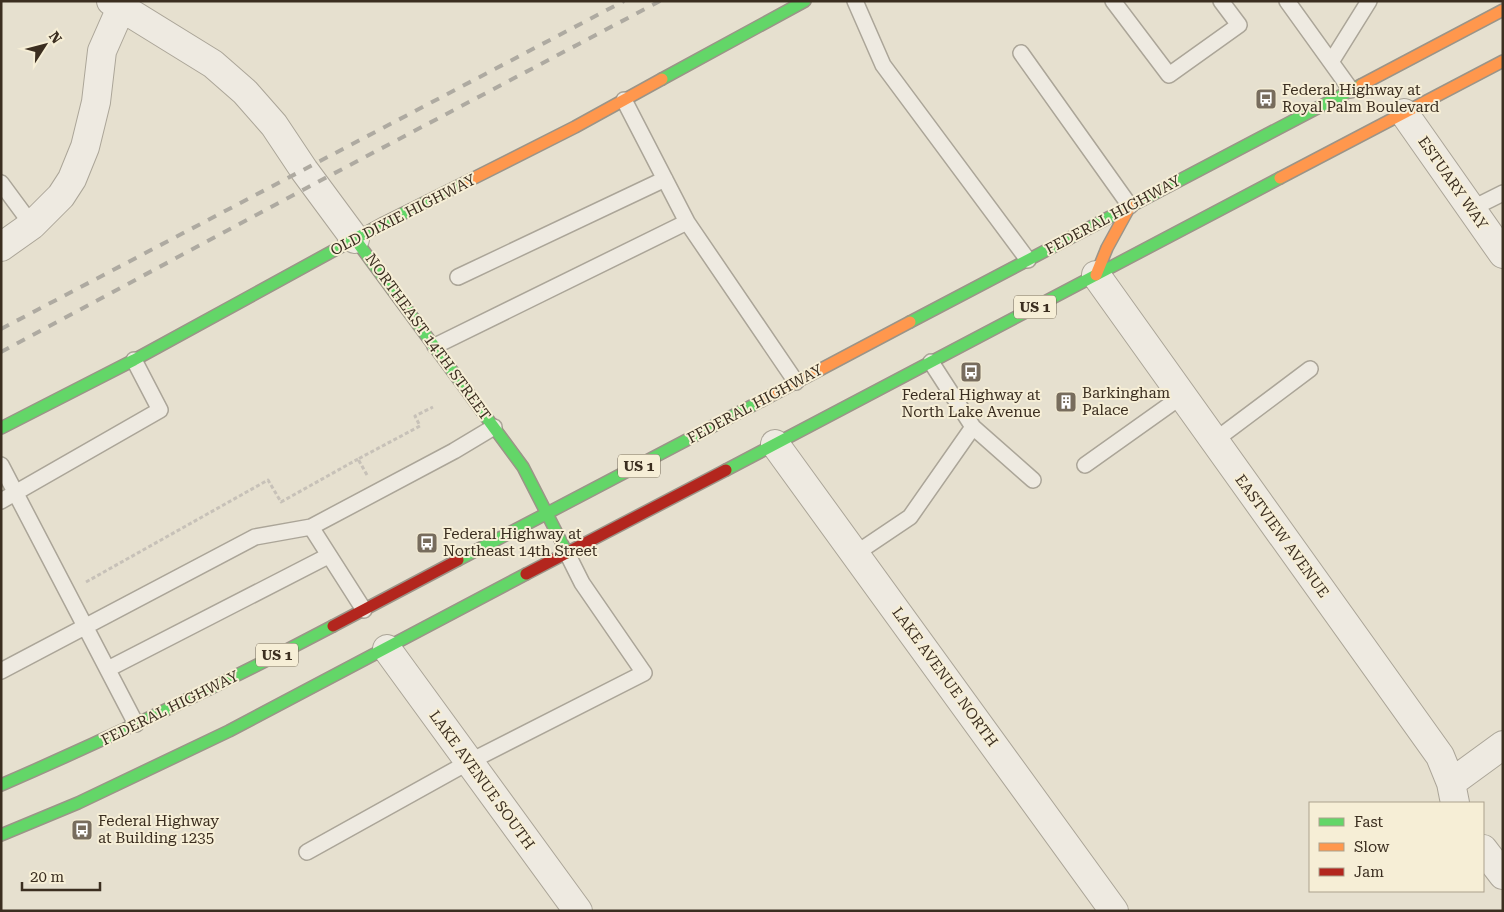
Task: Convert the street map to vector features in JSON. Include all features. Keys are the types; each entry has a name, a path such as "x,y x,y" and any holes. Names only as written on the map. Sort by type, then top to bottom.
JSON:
{"main road":[{"name":"OLD DIXIE HIGHWAY","path":"1,428 134,360 355,238 624,100 805,1"},
{"name":"FEDERAL HIGHWAY","path":"1,785 93,745 246,672 1351,90 1493,10"},
{"name":"US 1","path":"1,834 88,798 180,755 387,649 1503,61"},
{"path":"1096,275 1109,242 1130,206"},
{"name":"NORTHEAST 14TH STREET","path":"355,238 523,467 567,553"}],"street":[{"name":"NORTHEAST 14TH STREET","path":"124,3 213,64 245,92 274,126 355,238"},
{"path":"1,246 32,225 61,196 72,179 85,147 96,102 102,51 124,3"},
{"name":"ESTUARY WAY","path":"1404,113 1503,254"},
{"name":"EASTVIEW AVENUE","path":"1096,275 1440,756 1453,793"},
{"name":"LAKE AVENUE NORTH","path":"775,444 1114,911"},
{"name":"LAKE AVENUE SOUTH","path":"387,649 578,911"},
{"path":"1453,793 1503,745"},
{"path":"1484,850 1503,875"}],"lane":[{"path":"855,1 883,65 1028,260"},
{"path":"1113,1 1169,75 1239,24 1221,1"},
{"path":"1287,1 1351,90"},
{"path":"1331,62 1369,1"},
{"path":"1021,53 1130,206"},
{"path":"624,100 687,222 796,382"},
{"path":"458,277 665,179"},
{"path":"1,183 32,225"},
{"path":"1471,209 1503,193"},
{"path":"435,346 687,222"},
{"path":"1,501 160,410 134,360"},
{"path":"931,362 973,427 1034,480"},
{"path":"1214,440 1310,369"},
{"path":"1085,465 1182,396"},
{"path":"1,671 255,537 311,527 454,451 494,427"},
{"path":"855,554 910,517 973,427"},
{"path":"1,465 136,724"},
{"path":"311,527 364,610"},
{"path":"307,852 469,762 644,673 582,583 567,553"},
{"path":"108,669 328,556"}],"path":[{"path":"67,592 268,480 281,502 420,426 415,416 432,407"},
{"path":"358,459 377,491"}],"railway":[{"path":"1,329 624,1"},
{"path":"1,352 660,1"}],"traffic: fast":[{"path":"662,79 805,1"},
{"path":"910,322 1361,85"},
{"path":"726,470 1280,178"},
{"path":"1,428 134,360 384,223 470,180"},
{"path":"355,239 523,467 567,553"},
{"path":"458,560 761,401"},
{"path":"1,835 78,803 229,731 526,574"},
{"path":"1,785 169,708 333,626"}],"traffic: slow":[{"path":"1361,85 1503,10"},
{"path":"1280,178 1503,61"},
{"path":"470,180 575,127 662,79"},
{"path":"1096,275 1107,248 1130,206"},
{"path":"761,401 910,322"}],"traffic: jam":[{"path":"526,574 726,470"},
{"path":"333,626 458,560"}],"place":[{"name":"Federal Highway at Royal Palm Boulevard","path":"1266,99"},
{"name":"Federal Highway at North Lake Avenue","path":"971,372"},
{"name":"Barkingham Palace","path":"1066,402"},
{"name":"Federal Highway at Northeast 14th Street","path":"427,543"},
{"name":"Federal Highway at Building 1235","path":"82,830"}]}
